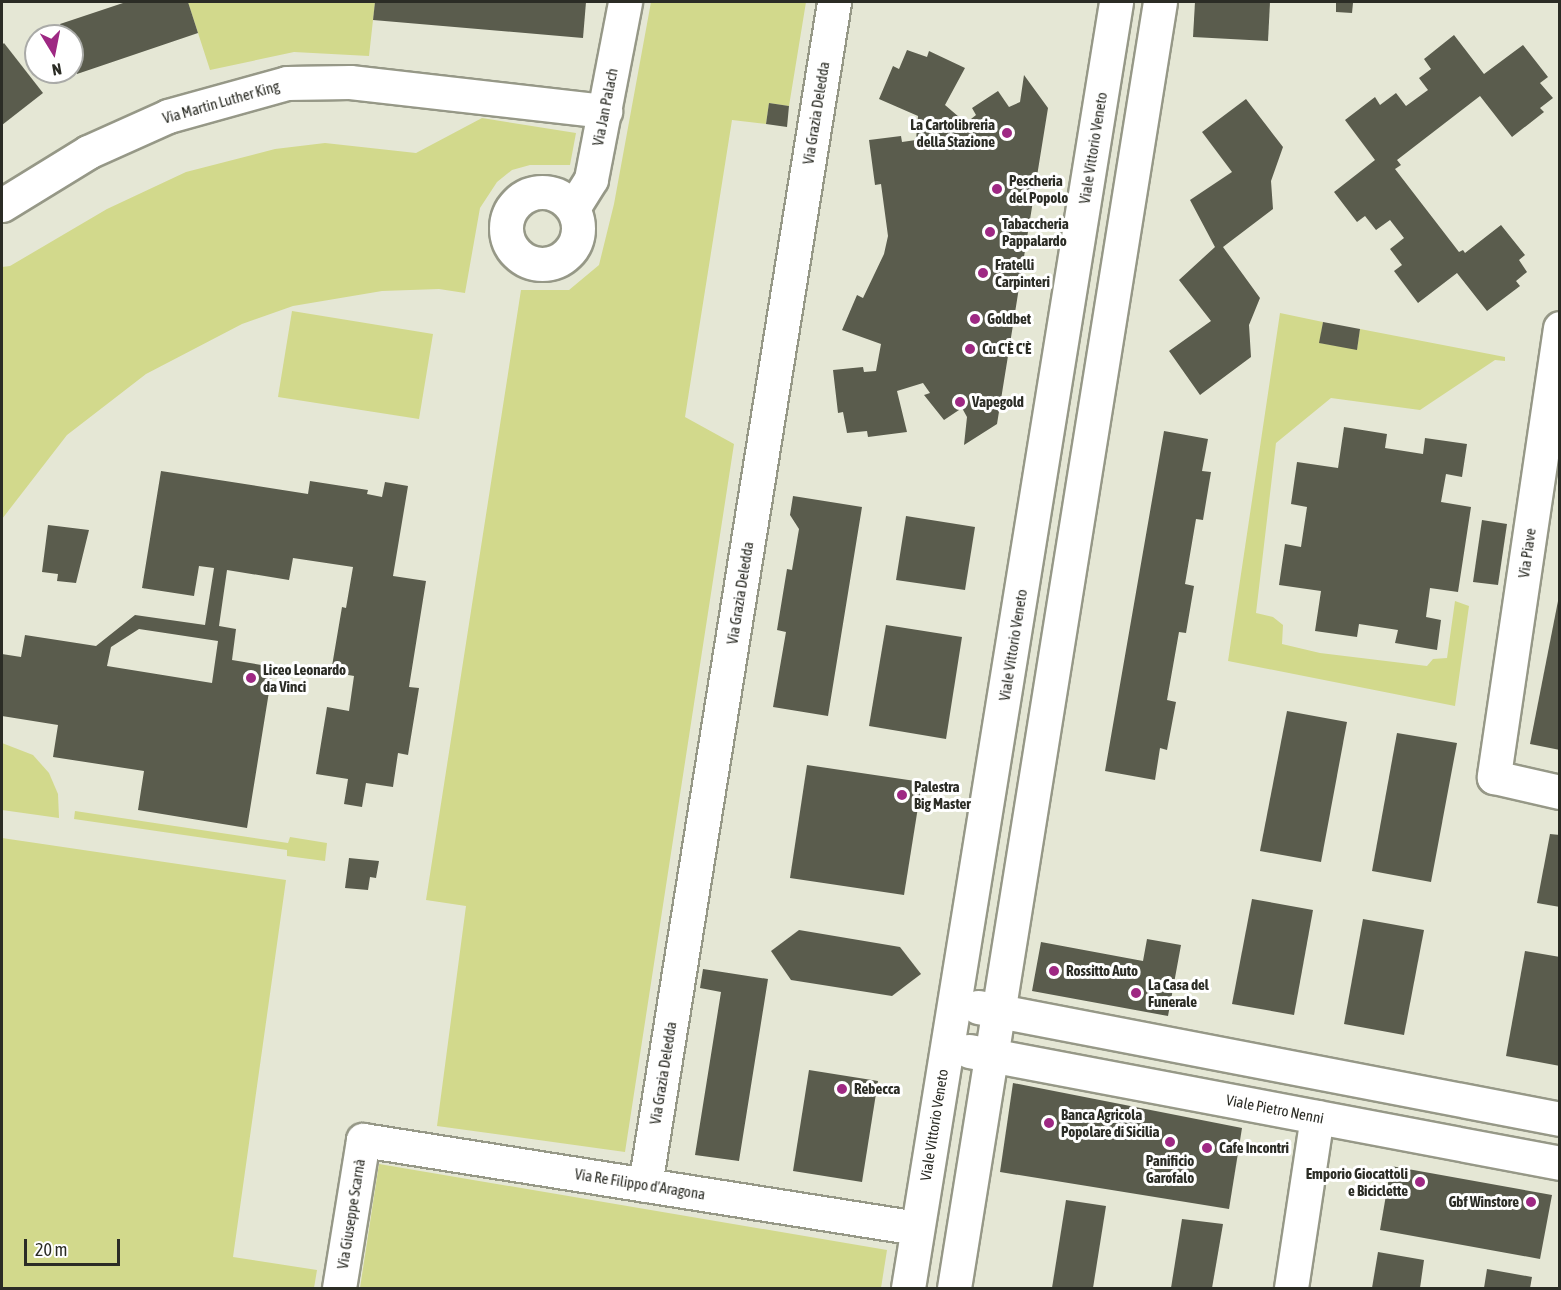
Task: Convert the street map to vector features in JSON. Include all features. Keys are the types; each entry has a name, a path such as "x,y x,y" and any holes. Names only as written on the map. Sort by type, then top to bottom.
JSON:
{"street":[{"name":"Via Jan Palach","path":"573,208 591,179 625,2"},
{"name":"Via Grazia Deledda","path":"645,1185 834,2"},
{"name":"Viale Vittorio Veneto","path":"908,1288 1116,2"},
{"path":"954,1288 1160,2"},
{"name":"Via Martin Luther King","path":"2,205 88,152 168,116 287,83 350,82 605,111"},
{"name":"Via Piave","path":"1560,328 1494,777 1560,792"},
{"path":"955,1003 1560,1119"},
{"name":"Viale Pietro Nenni","path":"947,1047 1560,1163"},
{"path":"1418,1136 1426,1093"},
{"path":"1292,1288 1317,1117"},
{"name":"Via Re Filippo d'Aragona","path":"363,1140 917,1228"},
{"name":"Via Giuseppe Scarnà","path":"339,1288 363,1140"}],"green space":[{"path":"188,2 375,2 369,56 294,52 210,70"},
{"path":"651,2 806,2 789,106 769,103 766,124 732,120 685,417 734,444 625,1152 437,1126 466,906 426,900 521,290 569,290 599,265 614,204"},
{"path":"482,118 576,133 570,165 530,165 512,170 497,182 480,208 465,293 439,289 382,291 293,306 242,324 146,374 67,435 2,519 2,267 10,266 107,209 186,172 275,149 325,143 416,153"},
{"path":"292,311 433,334 419,419 278,397"},
{"path":"1280,313 1323,322 1320,343 1357,349 1360,329 1505,357 1505,361 1495,360 1420,410 1331,398 1276,443 1256,613 1273,617 1283,625 1282,644 1320,653 1427,666 1433,659 1447,658 1455,601 1469,606 1455,706 1228,661"},
{"path":"2,743 33,755 49,773 58,794 59,818 2,810"},
{"path":"75,811 288,843 290,837 327,843 325,861 287,856 287,850 74,819"},
{"path":"2,838 286,880 233,1257 317,1270 314,1288 2,1288"},
{"path":"379,1164 887,1250 881,1288 360,1288"}],"building":[{"path":"126,2 188,2 198,33 84,72 84,24 60,24"},
{"path":"375,2 586,2 583,38 373,20"},
{"path":"1195,2 1270,2 1268,41 1193,37"},
{"path":"1336,2 1353,3 1352,13 1336,12"},
{"path":"1454,35 1484,74 1523,45 1548,77 1540,83 1553,98 1540,108 1544,112 1512,137 1480,96 1397,160 1401,165 1395,169 1459,252 1463,250 1465,253 1501,225 1525,255 1519,260 1527,272 1516,281 1520,286 1487,311 1457,273 1418,303 1394,271 1402,265 1390,249 1404,238 1390,220 1376,230 1365,216 1357,222 1334,192 1375,160 1345,120 1375,97 1380,105 1396,93 1406,106 1428,90 1419,78 1431,69 1424,59"},
{"path":"4,43 24,69 24,84 36,84 43,93 2,125 2,45"},
{"path":"907,50 927,57 929,51 965,68 945,105 966,123 976,115 972,108 998,91 1009,107 1020,102 1024,75 1048,108 997,424 964,445 967,417 962,408 944,420 924,395 930,393 923,383 897,391 907,432 868,437 867,431 847,433 843,412 838,413 833,370 863,367 864,372 876,371 881,344 842,330 857,295 863,298 884,254 888,236 881,184 875,185 869,140 901,136 902,142 916,140 918,116 879,99 893,66 899,69"},
{"path":"1246,99 1283,147 1271,181 1273,209 1223,247 1260,298 1249,325 1251,357 1200,395 1169,351 1211,321 1179,280 1215,247 1190,200 1232,172 1202,132"},
{"path":"769,103 789,106 787,127 766,124"},
{"path":"1323,322 1360,329 1357,350 1319,343"},
{"path":"1344,427 1387,434 1385,448 1423,454 1425,438 1467,444 1462,477 1446,474 1441,502 1471,507 1458,592 1430,588 1426,617 1441,620 1437,650 1395,643 1398,630 1359,624 1357,637 1315,631 1321,591 1279,585 1285,544 1301,547 1307,507 1291,504 1297,462 1338,468"},
{"path":"1164,431 1208,439 1202,471 1211,472 1203,520 1196,519 1185,584 1194,586 1186,633 1179,632 1167,700 1176,702 1167,750 1160,748 1155,780 1105,771"},
{"path":"161,471 308,494 310,481 368,490 367,494 382,497 385,482 408,486 393,576 426,581 409,687 419,688 408,755 398,753 393,787 366,783 362,807 344,804 348,779 316,774 327,707 349,711 354,676 331,672 342,607 346,608 353,567 293,558 289,580 227,570 219,626 236,629 232,660 273,667 247,828 138,810 144,771 53,757 58,725 2,716 2,654 21,657 25,635 96,646 135,615 205,625 214,568 199,566 194,596 142,588","holes":["139,629 218,641 212,683 107,666 111,647"]},
{"path":"793,496 862,507 828,716 773,707 786,632 777,630 787,569 792,570 799,529 790,515"},
{"path":"906,516 975,527 965,590 896,580"},
{"path":"1482,520 1507,524 1498,585 1473,582"},
{"path":"48,525 89,530 76,583 57,581 58,574 42,572"},
{"path":"1558,601 1560,601 1560,750 1530,744"},
{"path":"886,625 962,637 946,739 869,726"},
{"path":"1287,711 1347,722 1321,862 1260,851"},
{"path":"1397,733 1457,743 1431,882 1372,871"},
{"path":"807,765 922,782 904,895 790,878"},
{"path":"1550,834 1560,835 1560,907 1537,903"},
{"path":"349,858 379,861 376,878 370,877 368,890 345,888"},
{"path":"1252,899 1313,910 1294,1015 1232,1004"},
{"path":"1363,919 1424,930 1404,1035 1344,1024"},
{"path":"799,930 900,947 921,974 892,996 791,980 771,951"},
{"path":"1147,939 1181,945 1168,1016 1032,991 1041,942 1143,961"},
{"path":"1525,951 1560,957 1560,1066 1506,1056"},
{"path":"703,969 768,979 739,1161 695,1155 721,992 700,988"},
{"path":"809,1070 878,1081 862,1182 793,1171"},
{"path":"1013,1083 1242,1128 1229,1209 1000,1172"},
{"path":"1391,1166 1552,1195 1540,1259 1380,1230"},
{"path":"1066,1200 1106,1206 1093,1288 1052,1288"},
{"path":"1182,1219 1223,1224 1212,1288 1171,1288"},
{"path":"1378,1252 1424,1260 1420,1288 1372,1288"},
{"path":"1487,1269 1532,1277 1530,1288 1484,1288"}],"place":[{"name":"La Cartolibreria della Stazione","path":"1007,133"},
{"name":"Pescheria del Popolo","path":"997,189"},
{"name":"Tabaccheria Pappalardo","path":"990,232"},
{"name":"Fratelli Carpinteri","path":"983,273"},
{"name":"Goldbet","path":"975,319"},
{"name":"Cu C'È C'È","path":"970,349"},
{"name":"Vapegold","path":"960,402"},
{"name":"Liceo Leonardo da Vinci","path":"251,678"},
{"name":"Palestra Big Master","path":"902,795"},
{"name":"Rossitto Auto","path":"1054,971"},
{"name":"La Casa del Funerale","path":"1136,993"},
{"name":"Rebecca","path":"842,1089"},
{"name":"Banca Agricola Popolare di Sicilia","path":"1049,1123"},
{"name":"Panificio Garofalo","path":"1170,1142"},
{"name":"Cafe Incontri","path":"1207,1148"},
{"name":"Emporio Giocattoli e Biciclette","path":"1420,1182"},
{"name":"Gbf Winstore","path":"1531,1202"}]}
